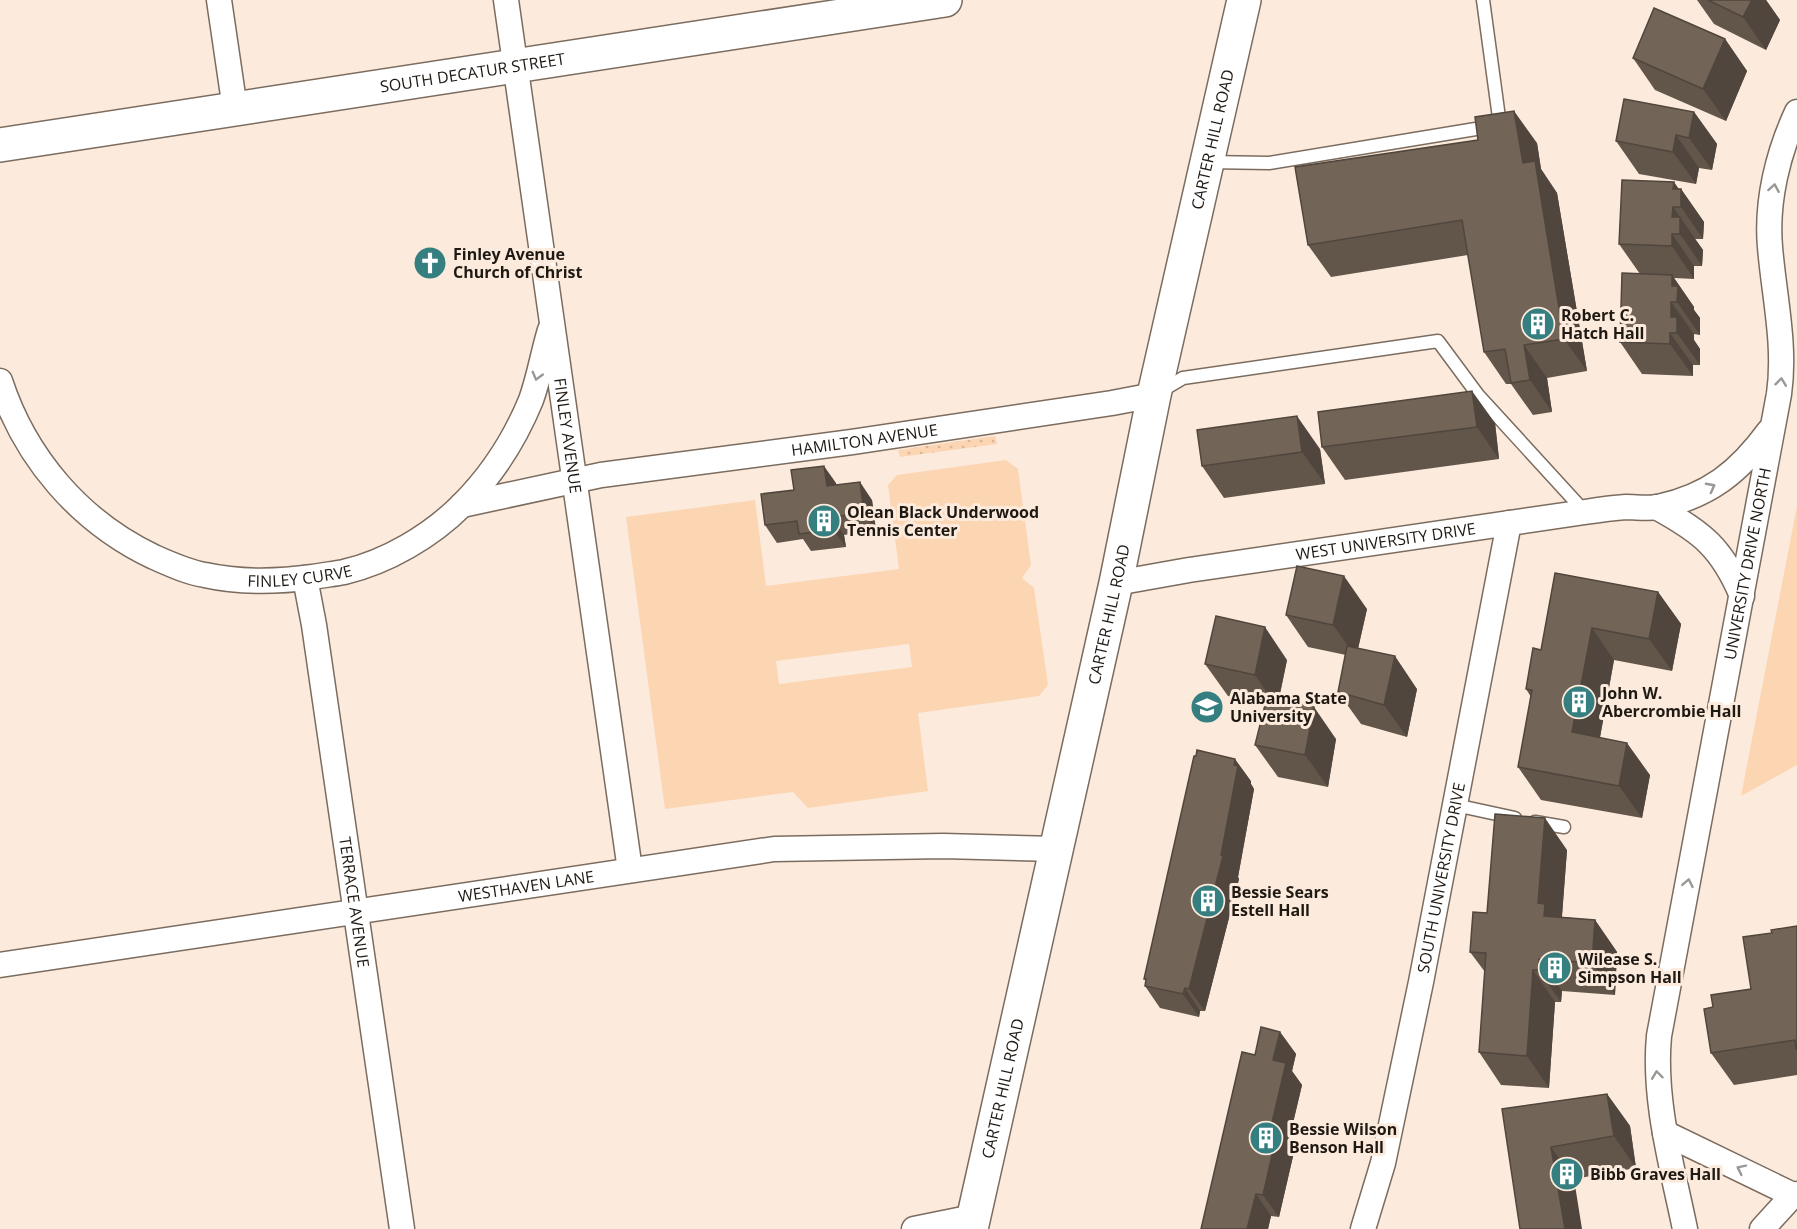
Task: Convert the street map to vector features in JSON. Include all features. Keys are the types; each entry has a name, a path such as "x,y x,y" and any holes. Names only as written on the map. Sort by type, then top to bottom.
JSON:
{"main road":[{"name":"SOUTH DECATUR STREET","path":"0,145 945,0"},
{"name":"CARTER HILL ROAD","path":"972,1223 1116,583 1154,395 1244,0"}],"street":[{"path":"219,0 235,109"},
{"name":"FINLEY AVENUE","path":"506,0 630,870"},
{"name":"UNIVERSITY DRIVE NORTH","path":"1685,1229 1665,1133 1656,1066 1659,1036 1782,374 1769,224 1772,194 1780,157 1797,112"},
{"name":"FINLEY CURVE","path":"0,381 20,430 55,482 78,506 106,529 138,549 174,566 202,575 233,580 276,582 345,572 384,558 430,531 462,505 512,441 531,398 552,319"},
{"name":"HAMILTON AVENUE","path":"462,505 601,475 864,440 1154,395"},
{"name":"WEST UNIVERSITY DRIVE","path":"1116,583 1189,570 1585,512 1626,507 1656,507 1691,497 1717,484 1738,469 1772,427"},
{"name":"WEST UNIVERSITY DRIVE","path":"1656,507 1683,522 1717,549 1732,572 1742,596"},
{"name":"SOUTH UNIVERSITY DRIVE","path":"1363,1229 1383,1163 1509,523"},
{"name":"TERRACE AVENUE","path":"305,578 314,625 402,1229"},
{"name":"WESTHAVEN LANE","path":"0,965 774,849 943,846 1056,849"},
{"path":"1665,1133 1795,1195 1762,1229"},
{"path":"914,1229 972,1223"}],"lane":[{"path":"1206,162 1269,163 1500,125 1483,0"},
{"path":"1154,395 1183,378 1438,341 1478,395 1585,512"},
{"path":"1455,805 1564,827"}],"shaded area":[{"path":"995,436 997,444 900,457 898,450"},
{"path":"1006,460 1018,469 1031,565 1022,578 1034,588 1048,685 1039,696 918,713 928,791 808,808 793,792 665,809 626,517 755,500 766,586 899,569 888,485 897,475","holes":["909,644 912,667 779,684 776,661"]},
{"path":"1797,506 1797,765 1741,796"}],"building":[{"path":"1708,0 1752,0 1743,17"},
{"path":"1654,8 1725,39 1703,89 1633,58"},
{"path":"1624,99 1694,112 1689,138 1676,135 1673,152 1616,141"},
{"name":"Robert C. Hatch Hall","path":"1514,111 1523,163 1535,161 1564,339 1524,345 1530,380 1511,383 1505,349 1484,352 1462,220 1308,245 1295,167 1478,140 1475,117"},
{"path":"1622,180 1674,182 1673,189 1681,189 1681,207 1673,207 1672,217 1680,217 1680,234 1672,234 1672,246 1619,244"},
{"path":"1622,273 1672,275 1672,286 1678,286 1677,302 1671,302 1671,317 1677,317 1677,333 1670,333 1670,344 1620,342"},
{"path":"1472,391 1477,427 1322,447 1318,412"},
{"path":"1297,416 1302,452 1202,466 1197,430"},
{"path":"824,466 827,486 860,482 864,513 832,517 833,530 799,534 797,521 765,525 761,494 794,490 791,470"},
{"path":"1297,566 1344,576 1333,625 1286,615"},
{"path":"1555,573 1658,592 1649,639 1592,628 1572,732 1627,743 1619,786 1518,767 1532,690 1526,689 1533,648 1541,650"},
{"path":"1216,616 1265,627 1255,675 1205,664"},
{"path":"1347,646 1395,656 1384,705 1338,692"},
{"path":"1267,697 1314,707 1305,755 1255,745"},
{"path":"1197,750 1235,759 1234,765 1238,766 1221,855 1223,856 1189,989 1185,988 1183,994 1145,986 1146,979 1144,979"},
{"path":"1495,814 1545,818 1538,903 1545,904 1544,916 1595,920 1592,963 1539,959 1538,970 1533,970 1527,1056 1479,1052 1486,953 1470,952 1473,912 1487,913"},
{"path":"1797,926 1797,1049 1795,1040 1711,1053 1704,1009 1713,1007 1711,995 1751,989 1743,937 1772,933 1771,930"},
{"path":"1261,1027 1280,1032 1273,1060 1286,1063 1271,1127 1278,1129 1263,1195 1256,1194 1247,1229 1201,1229 1242,1052 1255,1055"},
{"path":"1607,1094 1614,1136 1551,1147 1565,1229 1520,1229 1502,1109"}],"place":[{"name":"Finley Avenue Church of Christ","path":"430,263"},
{"name":"Robert C. Hatch Hall","path":"1538,324"},
{"name":"Olean Black Underwood Tennis Center","path":"824,521"},
{"name":"John W. Abercrombie Hall","path":"1579,702"},
{"name":"Alabama State University","path":"1207,707"},
{"name":"Bessie Sears Estell Hall","path":"1208,901"},
{"name":"Wilease S. Simpson Hall","path":"1555,968"},
{"name":"Bessie Wilson Benson Hall","path":"1266,1138"},
{"name":"Bibb Graves Hall","path":"1567,1174"}]}
